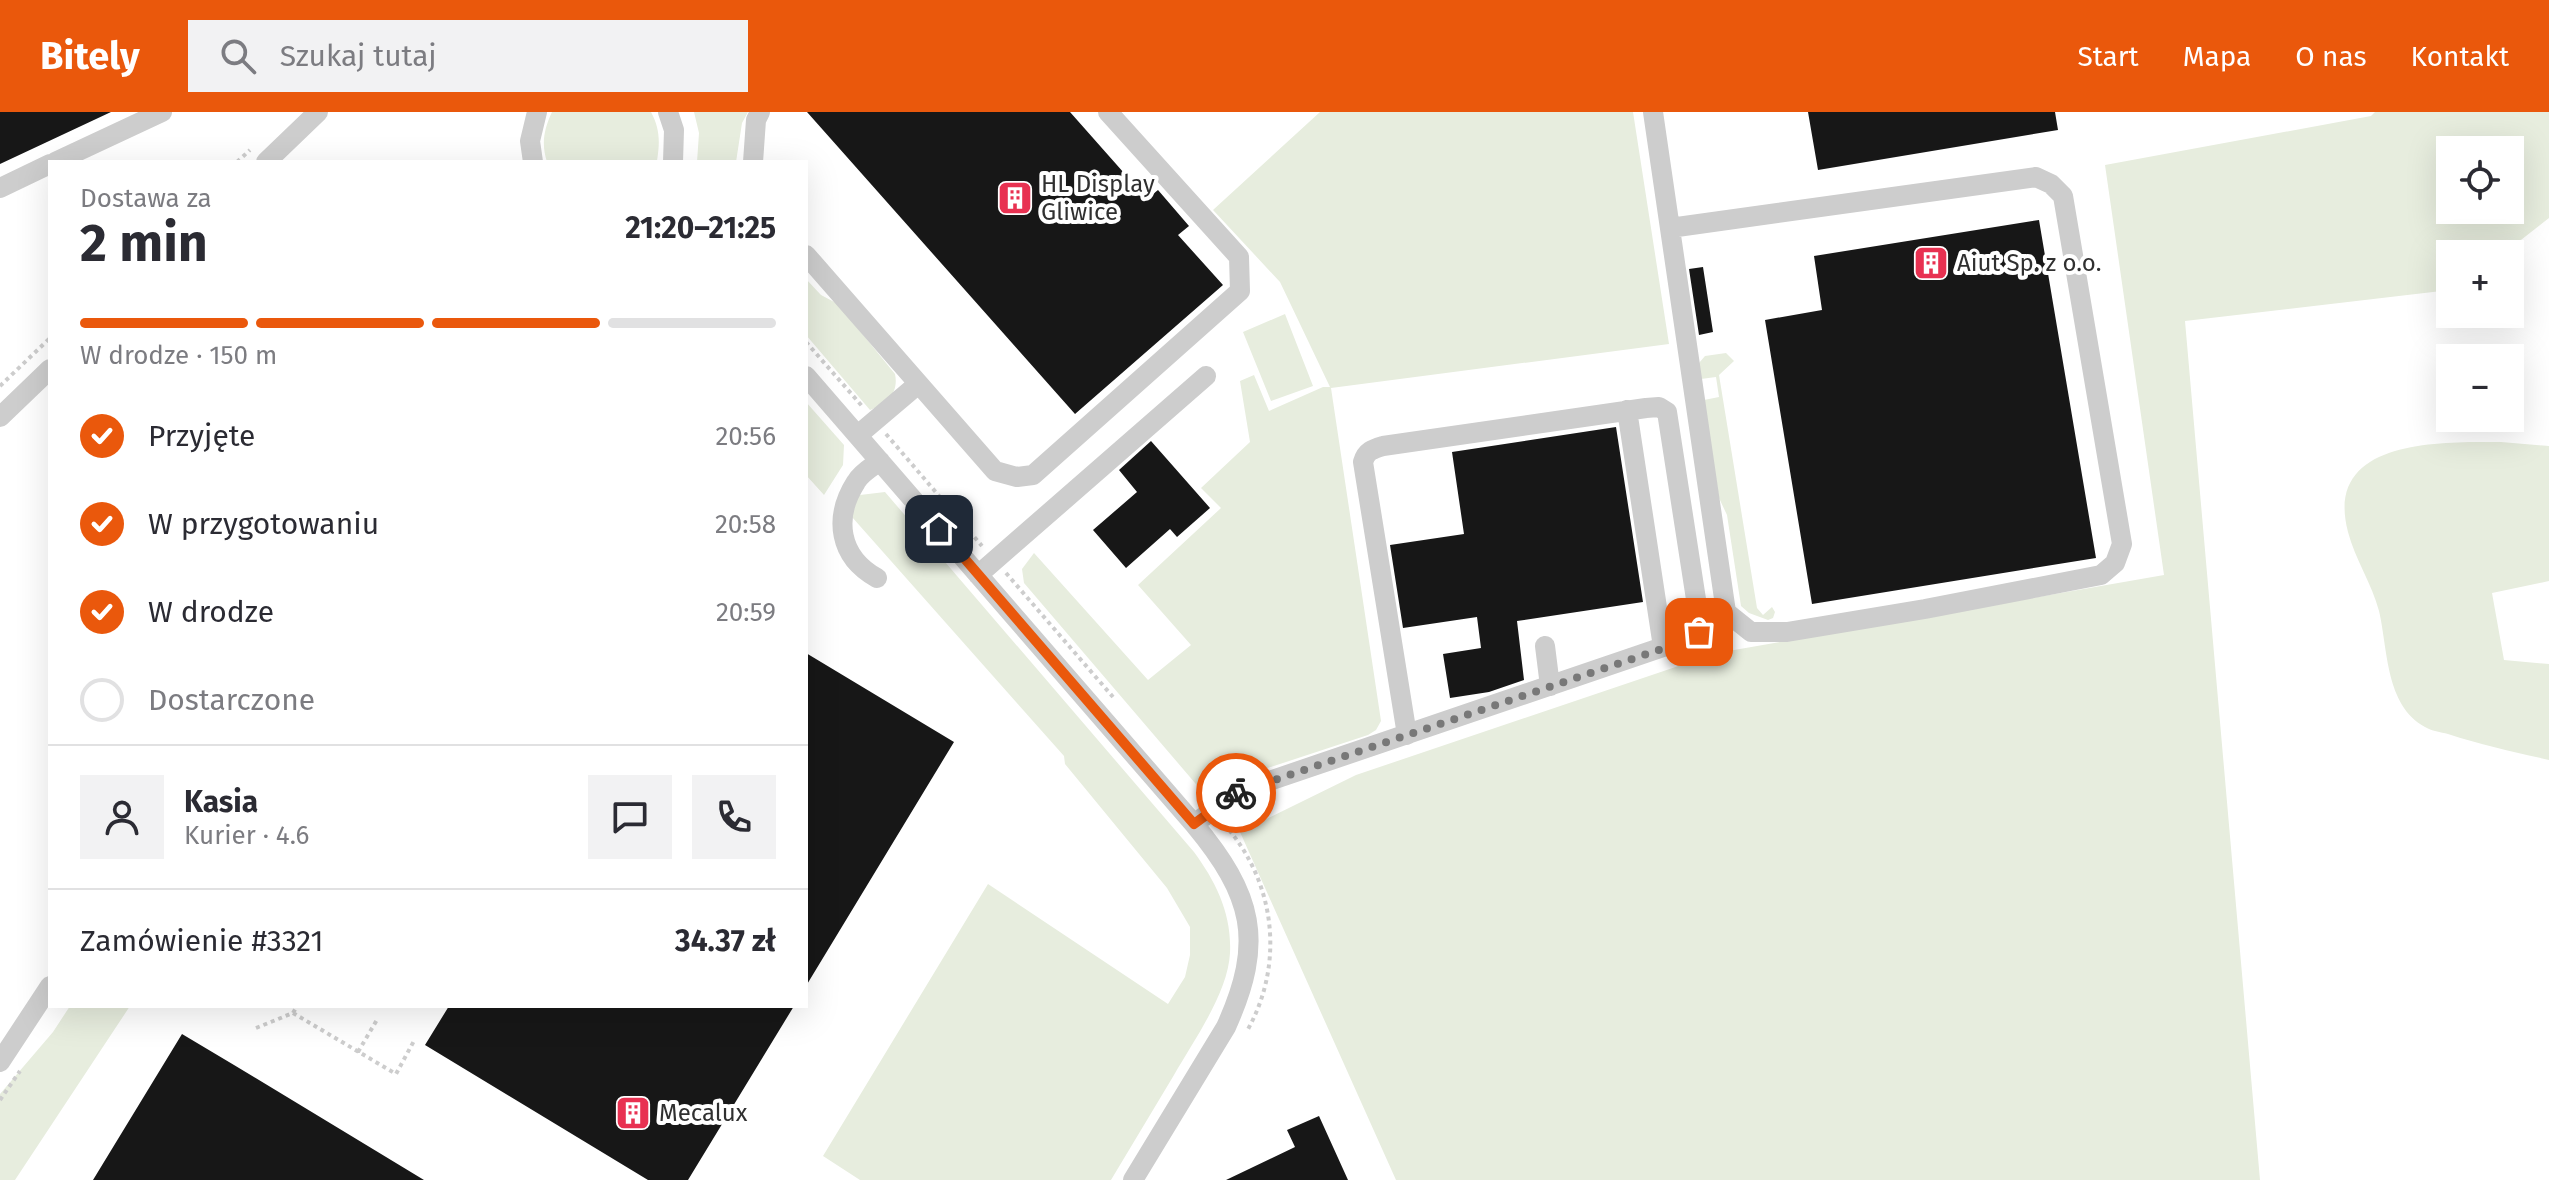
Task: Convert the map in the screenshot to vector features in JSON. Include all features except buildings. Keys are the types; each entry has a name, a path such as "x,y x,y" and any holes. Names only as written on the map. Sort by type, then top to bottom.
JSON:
{"street":[{"path":"59,160 162,112"},
{"path":"268,160 318,112"},
{"path":"533,160 530,141 537,112"},
{"path":"668,112 674,130 673,160"},
{"path":"753,160 756,120 760,112"},
{"path":"808,257 995,471 1017,477 1033,475 1240,291 1242,273 1239,257 1108,112"},
{"path":"1653,112 1726,612 1751,632 1787,632 2101,575 2115,563 2122,544 2112,483 2063,196 2051,184 2036,177 1670,228"},
{"path":"0,188 48,165"},
{"path":"0,417 48,371"},
{"path":"978,575 1206,376"},
{"path":"808,378 1194,824 1217,852 1243,902 1249,927 1247,970 1238,1000 1226,1027 1133,1180"},
{"path":"858,435 917,385"},
{"path":"1194,824 1237,792 1407,735 1663,647 1697,637 1699,616 1667,412 1659,407 1627,410 1383,446 1364,456 1407,735"},
{"path":"1627,410 1652,614 1663,647"},
{"path":"877,578 861,570 850,555 843,536 844,508 857,479 880,461"},
{"path":"1545,646 1550,686"},
{"path":"0,1062 48,989"}],"path":[{"path":"0,386 48,340"},
{"path":"808,344 857,401"},
{"path":"891,440 981,544"},
{"path":"1015,584 1115,699"},
{"path":"256,1028 293,1013 296,1008"},
{"path":"293,1013 396,1074 415,1039"},
{"path":"358,1052 378,1018"},
{"path":"0,1100 20,1071"}],"green space":[{"path":"552,112 651,112 658,136 657,160 547,160 544,137"},
{"path":"694,112 748,112 742,123 736,160 697,160 699,133"},
{"path":"1320,112 1633,112 1669,344 1331,388 1381,721 1376,730 1368,735 1201,790 1024,583 1022,569 1034,553 1148,680 1191,645 1138,585 1221,508 1201,488 1250,442 1240,381 1254,375 1269,411 1323,387 1330,387 1280,282 1213,210"},
{"path":"2375,112 2549,112 2549,218 2521,240 2436,240 2436,292 2185,321 2260,1180 1396,1180 1240,832 1356,775 1717,653 2164,575 2105,165 2371,116"},
{"path":"808,281 821,295 838,304 895,374 895,387 890,397 870,410 808,337"},
{"path":"1285,314 1313,386 1271,401 1243,332"},
{"path":"1726,353 1734,361 1719,375 1757,608 1763,615 1772,607 1775,612 1773,618 1768,620 1749,613 1741,606 1727,515 1719,498 1704,400 1719,397 1716,377 1701,379 1699,363 1705,356"},
{"path":"808,404 844,445 843,465 824,495 808,477"},
{"path":"2501,442 2549,446 2549,581 2492,593 2504,660 2549,664 2549,760 2433,730 2412,717 2395,691 2379,611 2348,532 2345,501 2353,478 2370,462 2393,452 2420,446"},
{"path":"885,492 1194,852 1221,899 1228,925 1230,953 1217,1000 1111,1180 860,1180 823,1156 988,884 1168,1004 1185,977 1190,955 1190,927 1167,888 1065,764 1064,756 844,508 860,495"},
{"path":"69,1008 129,1008 15,1180 0,1180 0,1094 53,1032"}],"way so far":[{"path":"1236,793 1697,637 1699,632"}],"place":[{"name":"HL Display Gliwice","path":"1015,198"},
{"name":"Aiut Sp. z o.o.","path":"1931,263"},
{"name":"Mecalux","path":"633,1113"}],"route":[{"path":"939,529 1194,824 1236,793"}]}
